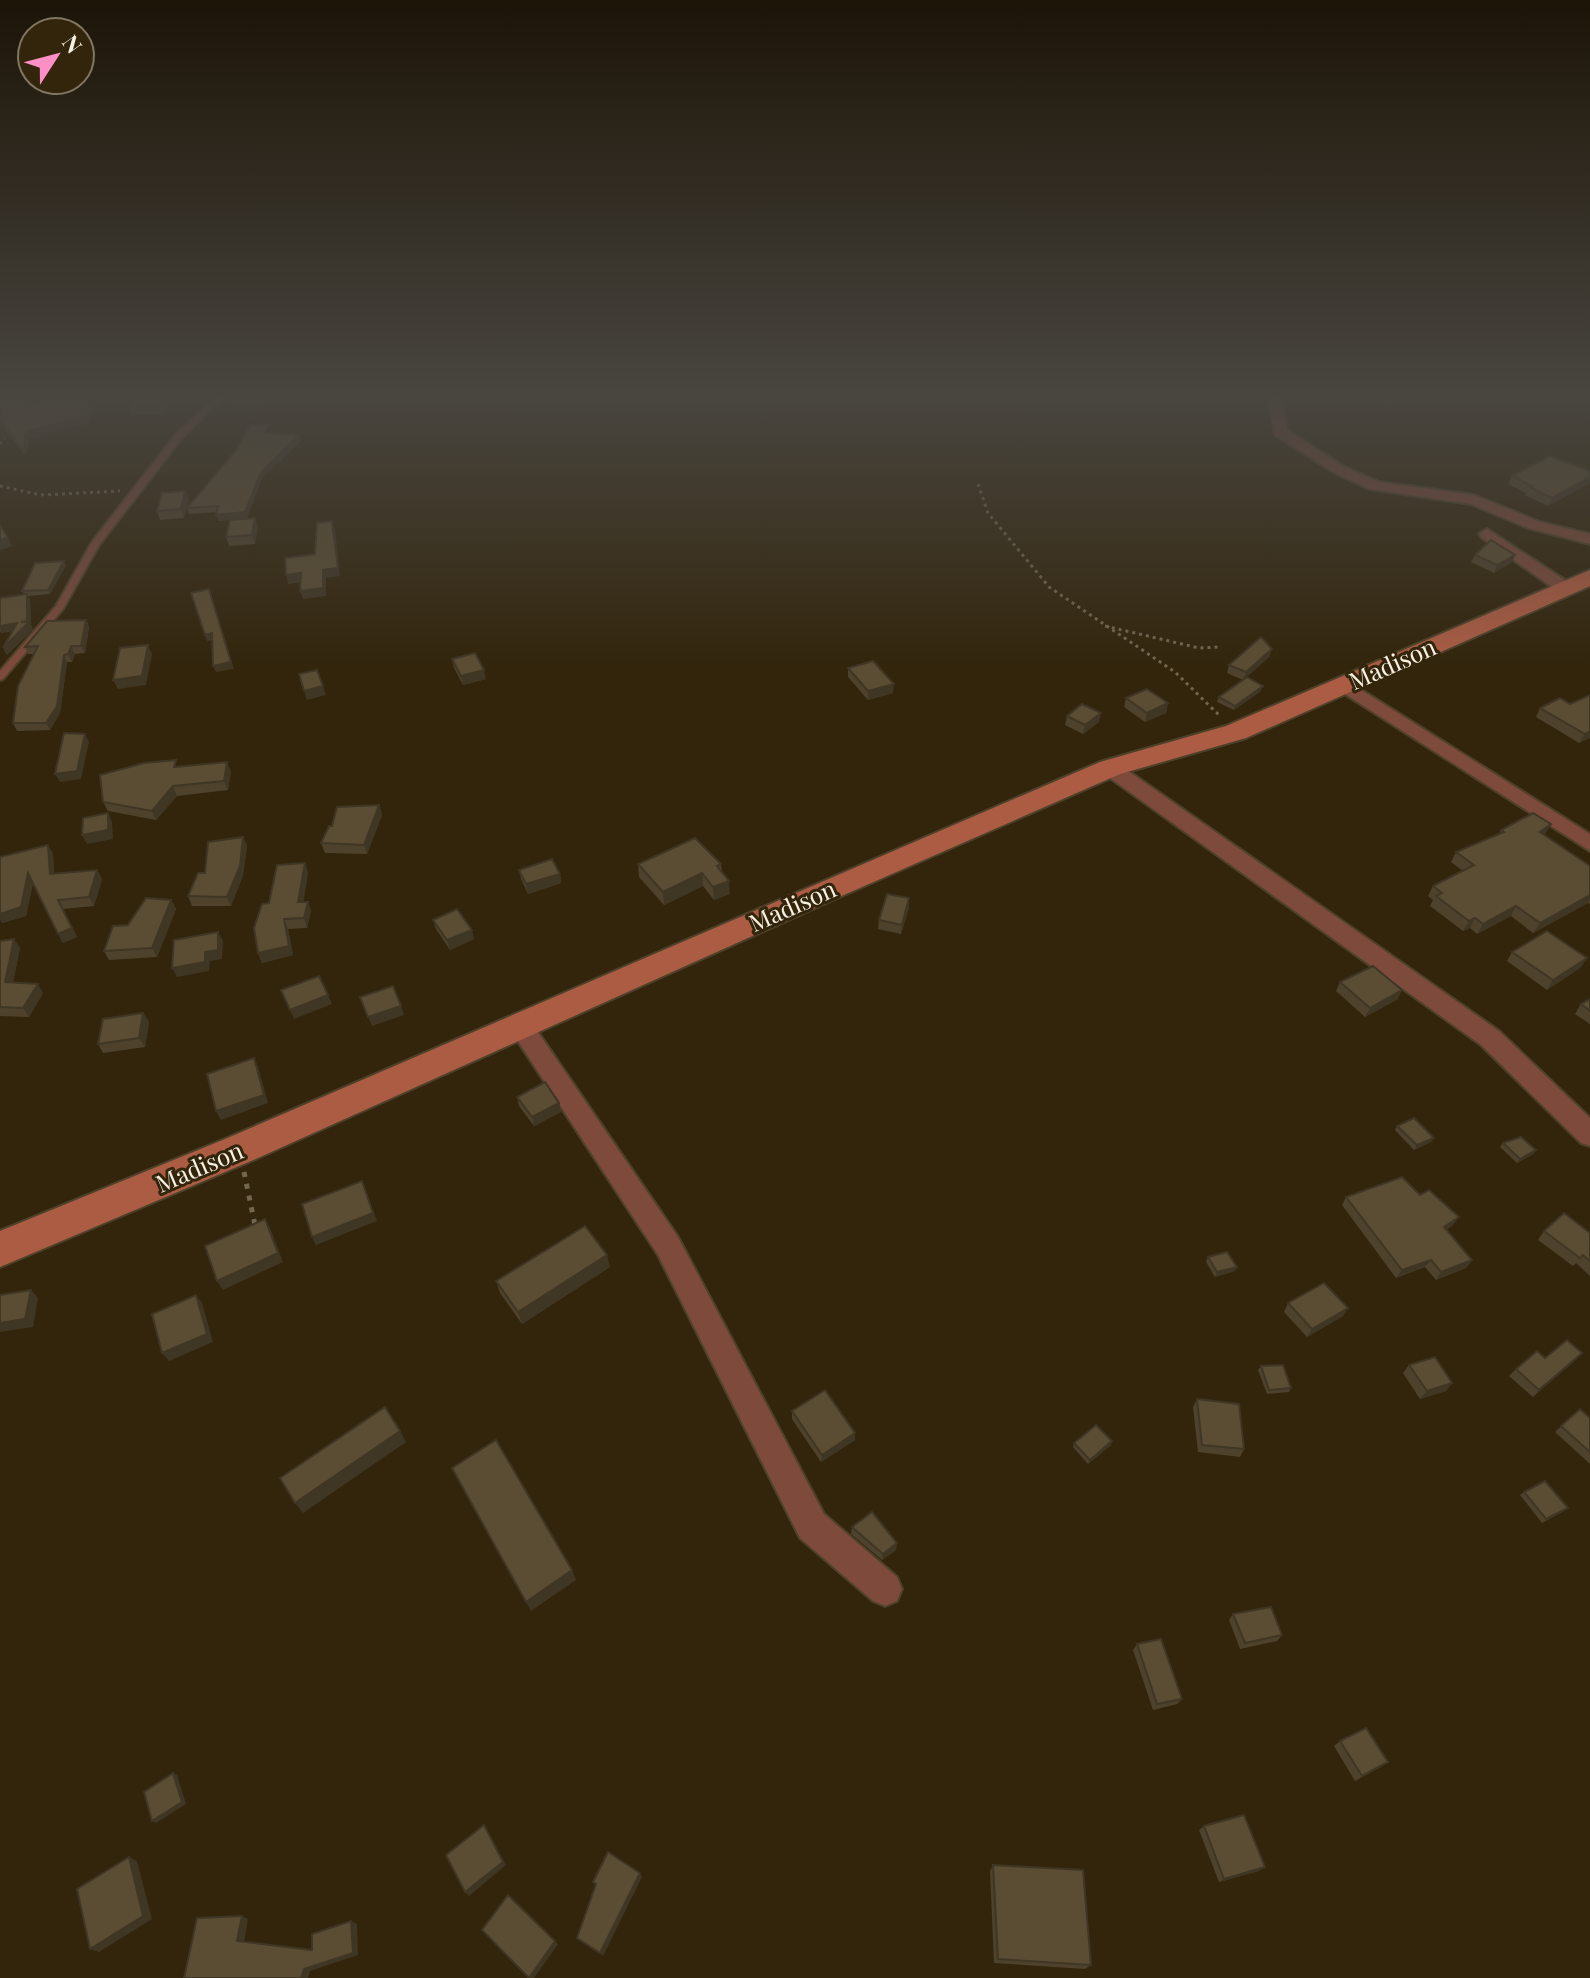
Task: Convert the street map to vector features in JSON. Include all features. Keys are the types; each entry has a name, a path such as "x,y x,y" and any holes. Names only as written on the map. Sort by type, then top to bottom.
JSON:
{"street":[{"path":"1371,484 1482,503 1534,525 1590,539"},
{"path":"1487,534 1577,582"},
{"name":"Madison","path":"0,1249 238,1150 1110,768 1236,732 1577,582"},
{"path":"1344,685 1590,844"},
{"path":"1110,768 1490,1038 1590,1135"},
{"path":"520,1026 668,1246 812,1526 885,1589"}],"lane":[{"path":"0,677 60,607 95,544 141,484"}],"path":[{"path":"978,484 988,513 1049,587 1175,672 1236,732"},
{"path":"0,486 41,495 137,490"},
{"path":"1103,625 1199,648 1218,647"},
{"path":"238,1150 255,1225"}],"building":[{"path":"207,484 256,484 245,512 216,515 218,506 187,508"},
{"path":"1529,484 1577,484 1552,498 1529,487 1532,486"},
{"path":"185,491 181,509 157,511 162,493"},
{"path":"255,518 252,535 226,537 230,520"},
{"path":"332,521 338,568 323,570 323,588 300,591 301,573 286,575 285,558 315,554 317,523"},
{"path":"0,525 8,538 0,540"},
{"path":"1491,540 1515,555 1497,565 1475,555"},
{"path":"64,561 48,590 22,591 35,563"},
{"path":"209,589 231,662 213,666 212,633 205,635 191,593"},
{"path":"27,594 27,621 21,622 29,622 3,648 17,623 0,626 0,598"},
{"path":"86,620 81,646 71,646 68,654 64,655 57,706 46,723 13,723 18,686 38,646 25,647 47,621"},
{"path":"1261,637 1272,649 1246,672 1229,665"},
{"path":"148,645 142,676 113,680 120,648"},
{"path":"475,653 484,670 461,676 452,659"},
{"path":"873,661 894,684 868,691 848,668"},
{"path":"317,670 323,686 304,691 299,674"},
{"path":"1247,677 1263,686 1235,706 1219,697"},
{"path":"1147,689 1168,703 1147,713 1126,698"},
{"path":"1590,695 1590,731 1585,734 1540,708 1560,698 1570,704"},
{"path":"1082,704 1101,713 1085,725 1067,716"},
{"path":"64,733 85,734 77,771 55,774"},
{"path":"176,760 174,767 227,762 224,781 173,786 152,811 103,802 100,775 144,763"},
{"path":"379,805 364,845 321,843 329,826 332,826 337,807"},
{"path":"108,813 108,830 82,835 83,818"},
{"path":"1533,813 1551,824 1540,832 1590,866 1590,895 1540,923 1516,906 1483,924 1475,918 1469,921 1436,896 1442,893 1433,886 1474,865 1456,852 1504,832 1501,830"},
{"path":"243,837 240,866 227,897 188,896 198,873 205,873 208,842"},
{"path":"695,838 721,864 717,866 729,881 713,887 702,873 663,892 638,864"},
{"path":"48,845 50,874 97,870 89,897 58,900 72,928 58,934 28,873 21,907 0,914 0,857"},
{"path":"552,859 560,874 526,884 519,870"},
{"path":"305,863 298,902 308,902 304,918 284,919 289,946 258,953 254,928 262,904 269,903 277,865"},
{"path":"887,894 909,898 902,925 879,920"},
{"path":"146,898 171,900 152,948 104,951 113,926 128,925"},
{"path":"457,909 472,930 447,940 433,920"},
{"path":"1547,931 1587,958 1553,980 1512,952"},
{"path":"218,932 218,950 205,952 205,962 172,968 174,940"},
{"path":"14,939 5,982 38,984 23,1008 0,1007 0,941"},
{"path":"1373,966 1402,990 1370,1008 1340,982"},
{"path":"319,976 328,995 290,1010 281,990"},
{"path":"393,986 401,1006 368,1017 360,997"},
{"path":"1590,999 1590,1011 1581,1004"},
{"path":"143,1013 139,1038 98,1044 103,1019"},
{"path":"254,1058 264,1095 216,1111 207,1074"},
{"path":"545,1082 559,1103 532,1117 517,1097"},
{"path":"1414,1118 1434,1138 1417,1145 1397,1126"},
{"path":"1521,1137 1536,1150 1520,1159 1503,1143"},
{"path":"1402,1177 1420,1195 1429,1190 1459,1217 1444,1227 1472,1260 1441,1272 1431,1260 1402,1270 1346,1197"},
{"path":"362,1181 373,1213 312,1237 302,1204"},
{"path":"1564,1213 1590,1233 1590,1261 1583,1255 1580,1258 1544,1231"},
{"path":"265,1219 278,1253 217,1281 205,1246"},
{"path":"585,1226 607,1255 518,1312 496,1281"},
{"path":"1227,1252 1237,1267 1217,1272 1208,1257"},
{"path":"1324,1283 1348,1308 1312,1329 1288,1303"},
{"path":"31,1290 25,1319 0,1323 0,1295"},
{"path":"196,1295 207,1334 162,1353 152,1314"},
{"path":"1567,1340 1582,1353 1539,1390 1516,1369 1537,1351 1545,1358"},
{"path":"1435,1357 1452,1383 1427,1391 1409,1365"},
{"path":"1283,1365 1291,1388 1269,1390 1261,1366"},
{"path":"825,1390 855,1433 822,1455 792,1411"},
{"path":"1197,1399 1239,1404 1244,1449 1202,1445"},
{"path":"385,1407 400,1431 295,1503 280,1478"},
{"path":"1580,1409 1590,1418 1590,1452 1561,1426"},
{"path":"1096,1425 1112,1441 1090,1460 1074,1443"},
{"path":"496,1440 572,1570 526,1602 452,1468"},
{"path":"1545,1481 1568,1508 1546,1519 1524,1492"},
{"path":"872,1512 897,1543 883,1554 852,1527"},
{"path":"1271,1607 1282,1635 1245,1643 1233,1614"},
{"path":"1161,1639 1182,1699 1157,1704 1137,1644"},
{"path":"1366,1728 1388,1762 1362,1776 1340,1741"},
{"path":"173,1773 182,1802 152,1821 144,1792"},
{"path":"1244,1815 1265,1867 1224,1879 1204,1826"},
{"path":"484,1825 503,1862 465,1892 446,1855"},
{"path":"608,1852 640,1873 600,1953 577,1938 596,1884 593,1882"},
{"path":"129,1857 143,1916 90,1949 77,1889"},
{"path":"993,1865 1083,1870 1091,1965 998,1959"},
{"path":"508,1895 555,1941 529,1978 482,1930"},
{"path":"242,1916 237,1941 312,1950 312,1934 351,1921 353,1953 304,1969 301,1978 184,1978 197,1918"}]}
